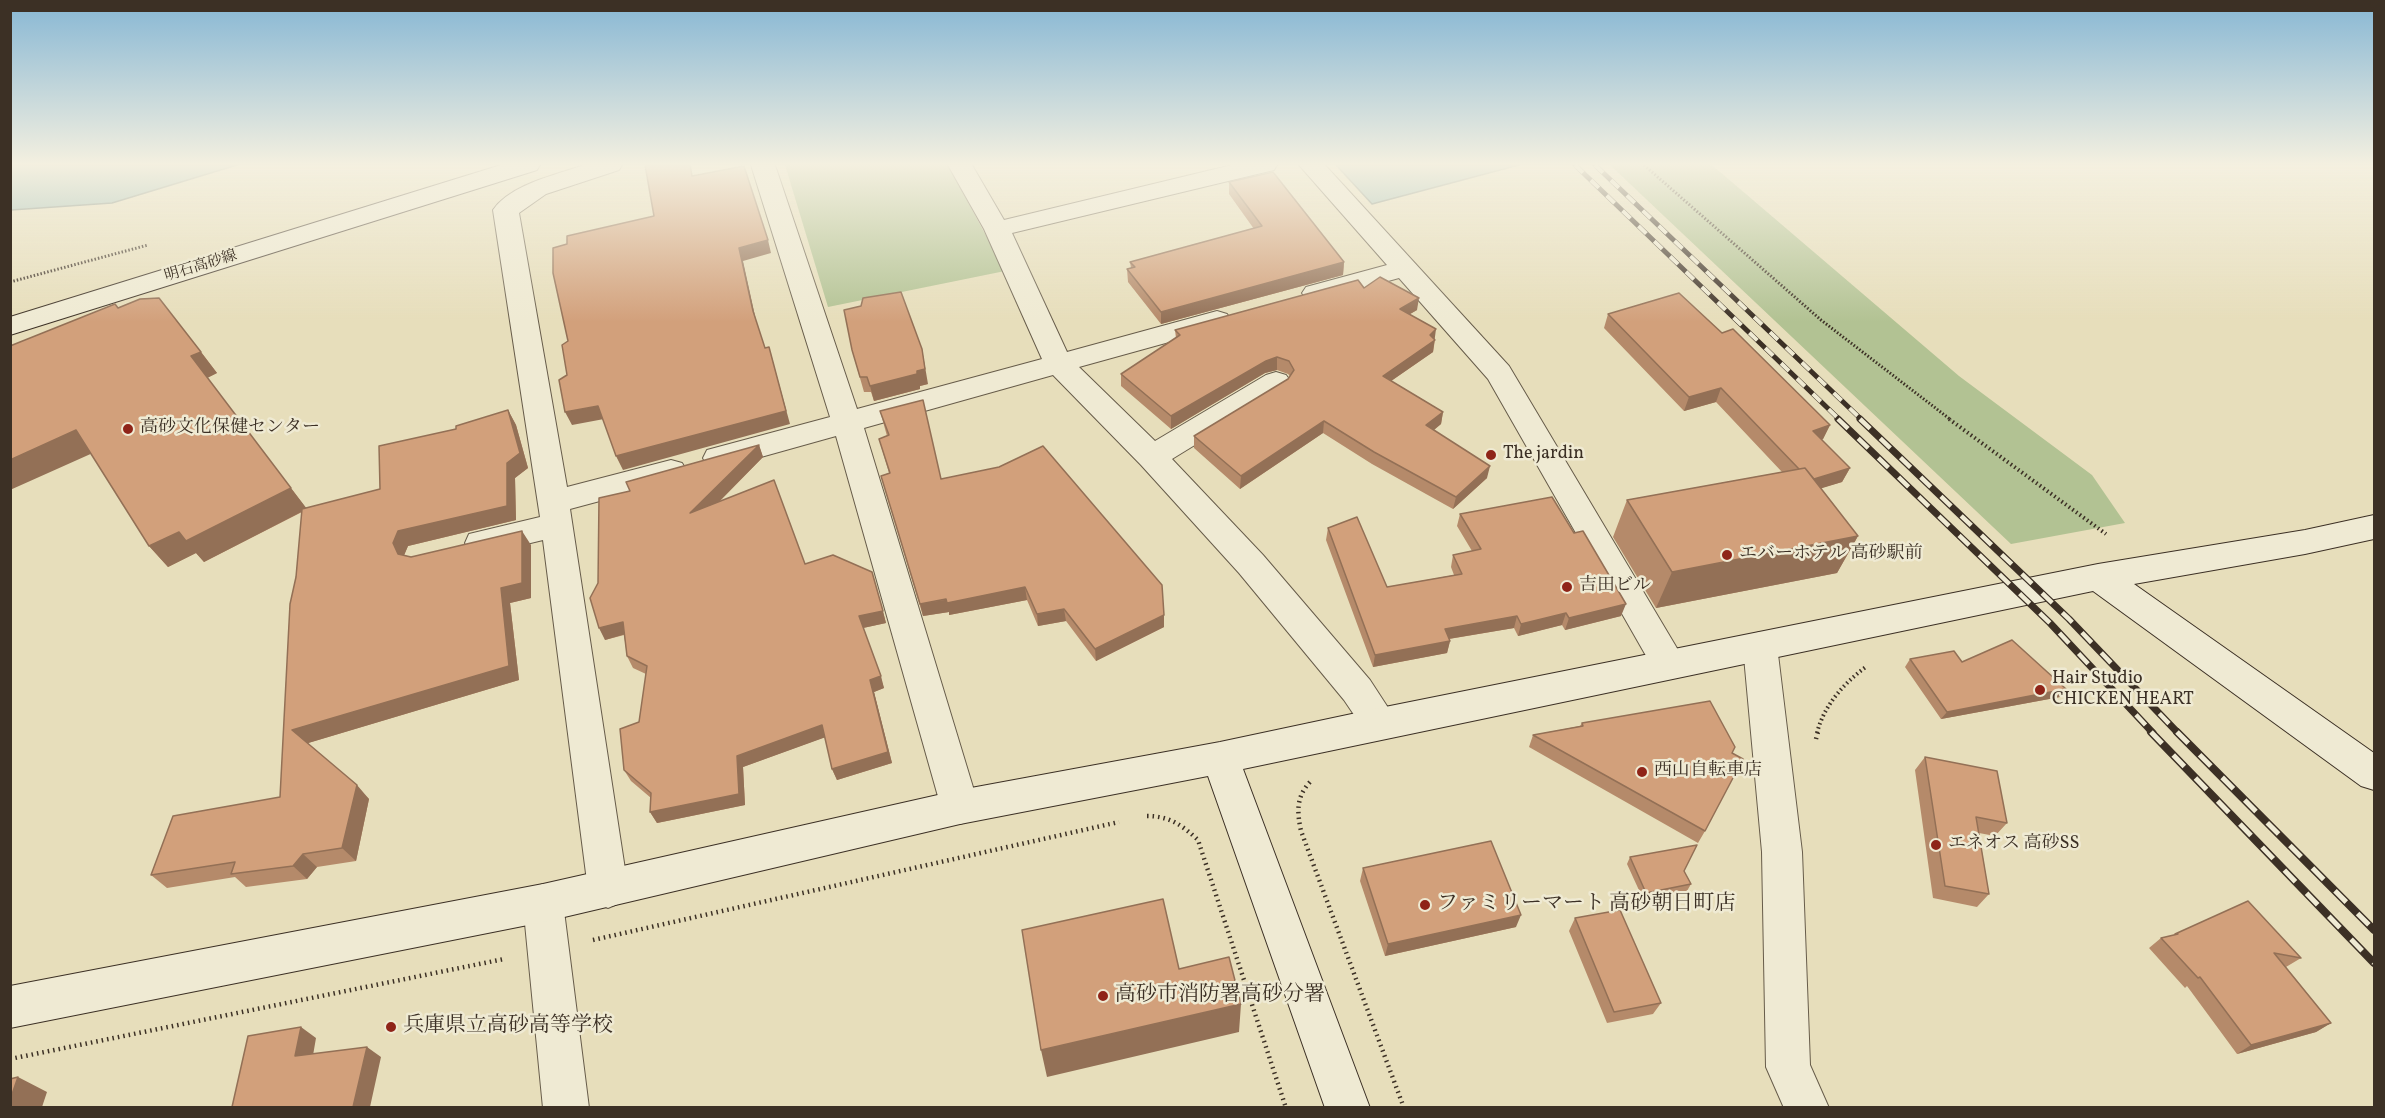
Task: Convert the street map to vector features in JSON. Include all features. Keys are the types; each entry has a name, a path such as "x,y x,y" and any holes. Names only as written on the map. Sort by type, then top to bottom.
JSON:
{"street":[{"name":"明石高砂線","path":"10,326 360,217"},
{"path":"507,217 556,514 608,890"},
{"path":"781,217 847,423 960,807"},
{"path":"990,217 1058,363 1152,457 1251,564 1357,690 1380,723"},
{"path":"997,229 1047,217"},
{"path":"1359,217 1499,373 1669,665"},
{"path":"1294,299 1406,268"},
{"path":"455,549 556,514 847,423 1238,314"},
{"path":"1152,457 1276,382"},
{"path":"10,1007 608,890 960,807 1220,758 1380,723 2098,578 2305,542 2374,527"},
{"path":"2098,578 2158,618 2374,774"},
{"path":"1760,646 1782,852 1788,1067 1807,1107"},
{"path":"1220,758 1348,1107"},
{"path":"543,903 566,1107"}],"path":[{"path":"1700,217 1845,339 1930,406 2106,534"},
{"path":"1816,748 1816,736 1823,715 1850,681 1873,662"},
{"path":"1317,778 1307,783 1299,795 1298,815 1301,831 1404,1107"},
{"path":"1135,818 1164,815 1183,826 1198,840 1286,1107"},
{"path":"10,1059 548,950 1123,821"}],"green space":[{"path":"801,217 976,217 1005,271 828,307"},
{"path":"1665,217 1773,217 1959,376 2092,475 2125,523 2011,544"}],"building":[{"path":"649,217 761,217 768,240 739,248 753,311 765,348 769,347 786,411 616,456 598,406 565,412 559,380 567,375 562,345 568,341 553,273 553,248 567,244 567,236"},
{"path":"1255,217 1309,217 1344,262 1161,312 1127,269 1135,267 1130,262 1262,226"},
{"path":"1380,277 1419,298 1400,309 1436,329 1430,335 1435,340 1383,376 1443,412 1426,425 1490,466 1456,497 1374,452 1324,421 1241,476 1194,436 1288,379 1294,370 1289,361 1277,357 1266,361 1171,416 1121,374 1180,335 1175,330 1358,280 1364,288"},
{"path":"901,292 922,349 925,369 917,371 917,374 870,386 867,377 860,377 844,310 861,306 863,298"},
{"path":"1679,293 1722,333 1733,329 1830,425 1813,431 1850,468 1814,479 1805,468 1799,469 1721,388 1689,397 1608,314"},
{"name":"高砂文化保健センター","path":"159,298 201,352 191,356 291,488 186,541 179,532 149,546 76,430 10,460 10,346 115,304 118,308 140,299"},
{"path":"923,400 941,479 999,467 1043,446 1162,585 1164,615 1095,649 1064,609 1037,614 1025,587 947,603 946,599 920,604 881,476 890,473 879,439 889,435 880,411"},
{"path":"508,410 520,453 507,463 507,506 398,531 393,543 398,554 411,557 522,531 522,583 501,588 509,666 292,730 357,785 342,848 303,854 293,866 231,874 235,862 151,875 173,816 280,797 290,604 296,577 302,509 380,489 379,446 456,429 456,426"},
{"path":"759,445 690,513 774,480 805,564 833,555 872,572 883,611 859,616 881,676 870,680 888,752 832,769 822,725 737,756 739,794 650,812 651,793 624,770 620,729 639,722 647,666 627,656 623,622 599,628 590,598 598,583 599,498 630,491 626,482"},
{"path":"1805,468 1858,536 1672,572 1627,500"},
{"path":"1552,497 1574,533 1583,531 1626,604 1569,618 1566,613 1521,624 1517,616 1445,629 1450,641 1375,655 1328,528 1357,517 1387,587 1462,574 1453,555 1481,549 1460,514"},
{"path":"2012,640 2066,689 1947,712 1910,659 1954,651 1962,662"},
{"path":"1710,701 1735,747 1732,753 1743,759 1705,831 1533,735 1583,726 1582,723"},
{"path":"1925,757 1997,771 2007,823 1976,817 1989,894 1945,886"},
{"path":"1491,841 1521,915 1388,944 1363,868"},
{"path":"1697,845 1684,871 1691,884 1646,893 1630,857"},
{"path":"1163,899 1179,969 1229,957 1241,1004 1041,1050 1022,930"},
{"path":"2248,901 2301,958 2274,953 2331,1023 2251,1045 2200,977 2198,978 2161,938 2178,934 2175,934"},
{"path":"1620,910 1661,1003 1614,1012 1575,918"},
{"path":"301,1027 295,1056 367,1047 353,1107 232,1107 248,1036"},
{"path":"18,1077 10,1100 10,1079"}],"railway":[{"path":"1629,217 1840,420"},
{"path":"1650,217 1862,420"},
{"path":"1838,419 2050,623 2153,733"},
{"path":"1860,419 2069,619 2178,733"},
{"path":"2151,732 2374,963"},
{"path":"2177,732 2374,930"}],"place":[{"name":"高砂文化保健センター","path":"128,429"},
{"name":"The jardin","path":"1491,455"},
{"name":"エバーホテル 高砂駅前","path":"1727,555"},
{"name":"吉田ビル","path":"1567,587"},
{"name":"Hair Studio CHICKEN HEART","path":"2040,690"},
{"name":"西山自転車店","path":"1642,772"},
{"name":"エネオス 高砂SS","path":"1936,845"},
{"name":"ファミリーマート 高砂朝日町店","path":"1425,905"},
{"name":"高砂市消防署高砂分署","path":"1103,996"},
{"name":"兵庫県立高砂高等学校","path":"391,1027"}]}
